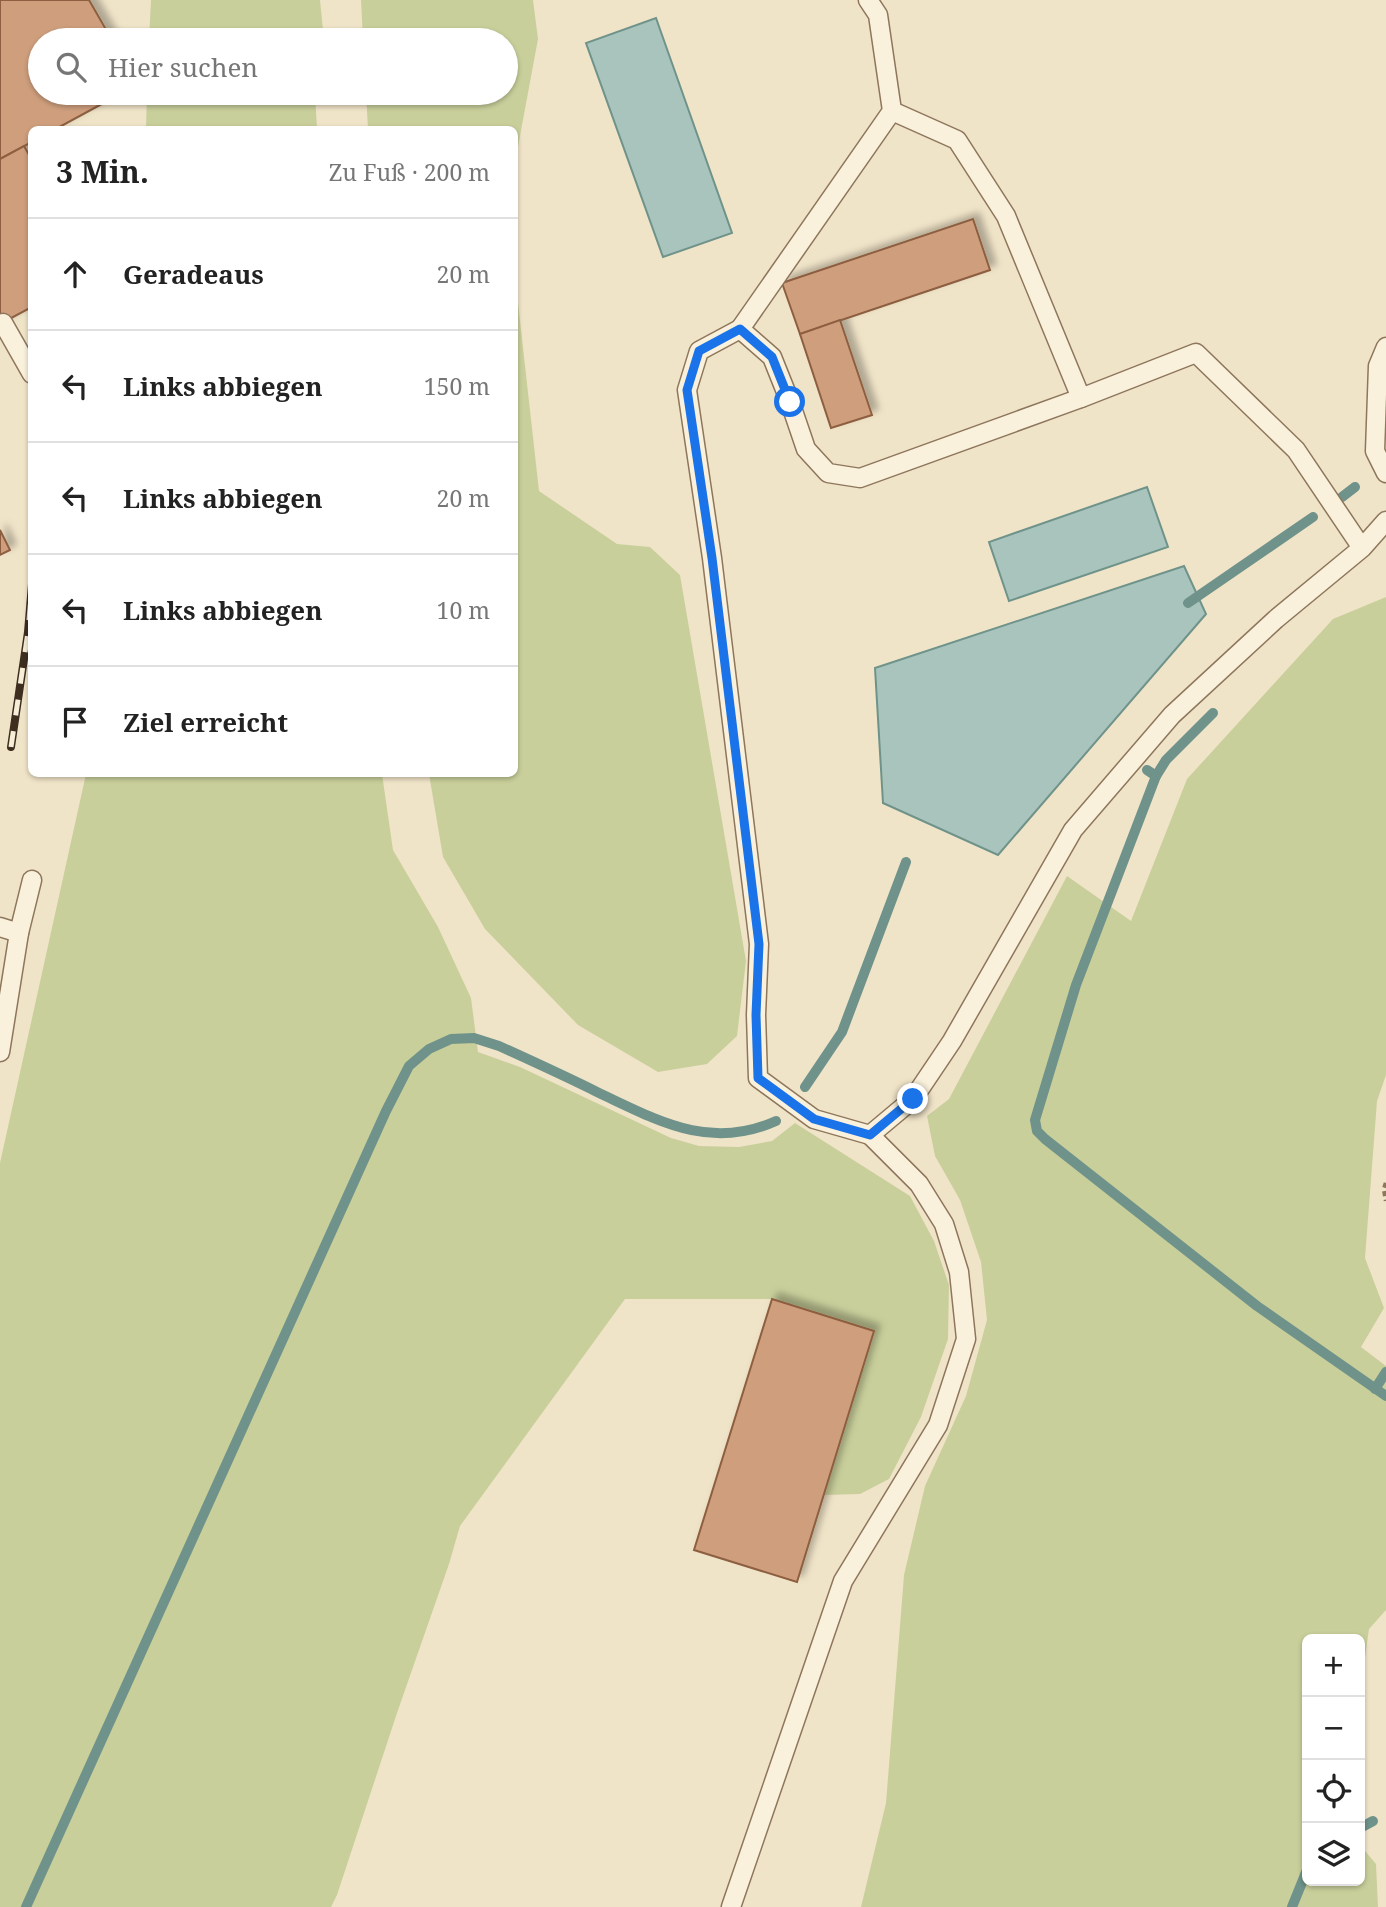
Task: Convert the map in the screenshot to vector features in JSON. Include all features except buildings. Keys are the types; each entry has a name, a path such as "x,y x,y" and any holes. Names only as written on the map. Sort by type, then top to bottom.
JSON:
{"lane":[{"path":"731,1907 843,1581 938,1424 967,1339 959,1272 944,1224 919,1184 870,1135 814,1119 758,1078 756,1015 759,944 712,558 687,390 699,351 740,329 892,111 878,15 868,0"},
{"path":"892,111 957,140 1006,216 1081,398"},
{"path":"2,323 28,367"},
{"path":"740,329 772,357 806,449 828,473 860,478 1196,353 1296,450 1362,548"},
{"path":"1386,347 1378,366 1375,451 1386,472"},
{"path":"870,1135 913,1099 953,1041 1073,830 1172,715 1276,619 1362,548 1386,521"},
{"path":"0,1052 19,933 32,880"},
{"path":"0,927 19,933"}],"path":[{"path":"1386,1183 1386,1201"}],"green space":[{"path":"151,0 320,0 323,28 150,28"},
{"path":"361,0 533,0 538,39 518,147 518,126 368,126 367,105 518,105 518,28 362,28"},
{"path":"147,105 316,105 317,126 146,126"},
{"path":"518,303 539,491 617,544 650,547 680,575 746,961 737,1036 707,1064 658,1072 578,1025 485,929 443,857 430,777 518,777"},
{"path":"1386,597 1386,1075 1377,1101 1365,1258 1384,1308 1361,1347 1386,1366 1386,1610 1369,1629 1365,1657 1365,1634 1302,1634 1302,1886 1365,1886 1365,1851 1376,1864 1378,1907 861,1907 886,1803 904,1575 925,1486 966,1396 987,1320 981,1262 960,1200 935,1156 927,1116 949,1099 1067,876 1131,921 1187,779 1333,619"},
{"path":"85,777 382,777 393,850 438,927 471,998 478,1052 520,1067 671,1138 699,1146 739,1147 772,1141 795,1123 910,1196 934,1241 949,1285 948,1339 921,1417 889,1479 860,1494 823,1495 874,1331 772,1299 625,1299 460,1526 331,1907 0,1907 0,1163"}],"water":[{"path":"656,18 732,233 663,257 586,43"},
{"path":"1147,487 1168,547 1009,601 989,542"},
{"path":"1184,566 1206,614 998,855 883,803 875,668"}],"waterway":[{"path":"1342,497 1355,487"},
{"path":"1188,603 1313,517"},
{"path":"1156,776 1166,760 1213,713"},
{"path":"1147,770 1156,776 1076,985 1035,1120 1037,1131 1257,1306 1386,1396"},
{"path":"805,1087 842,1032 906,862"},
{"path":"26,1907 386,1111 409,1066 429,1049 451,1039 474,1038 499,1046 641,1113 684,1128 728,1133 752,1130 776,1121"},
{"path":"1375,1389 1386,1372"},
{"path":"1365,1825 1373,1821"},
{"path":"1292,1907 1302,1882"}],"railway":[{"path":"11,747 28,632"}],"route":[{"path":"790,402 772,357 740,329 699,351 687,390 712,558 759,944 756,1015 758,1078 814,1119 870,1135 913,1099"}]}
